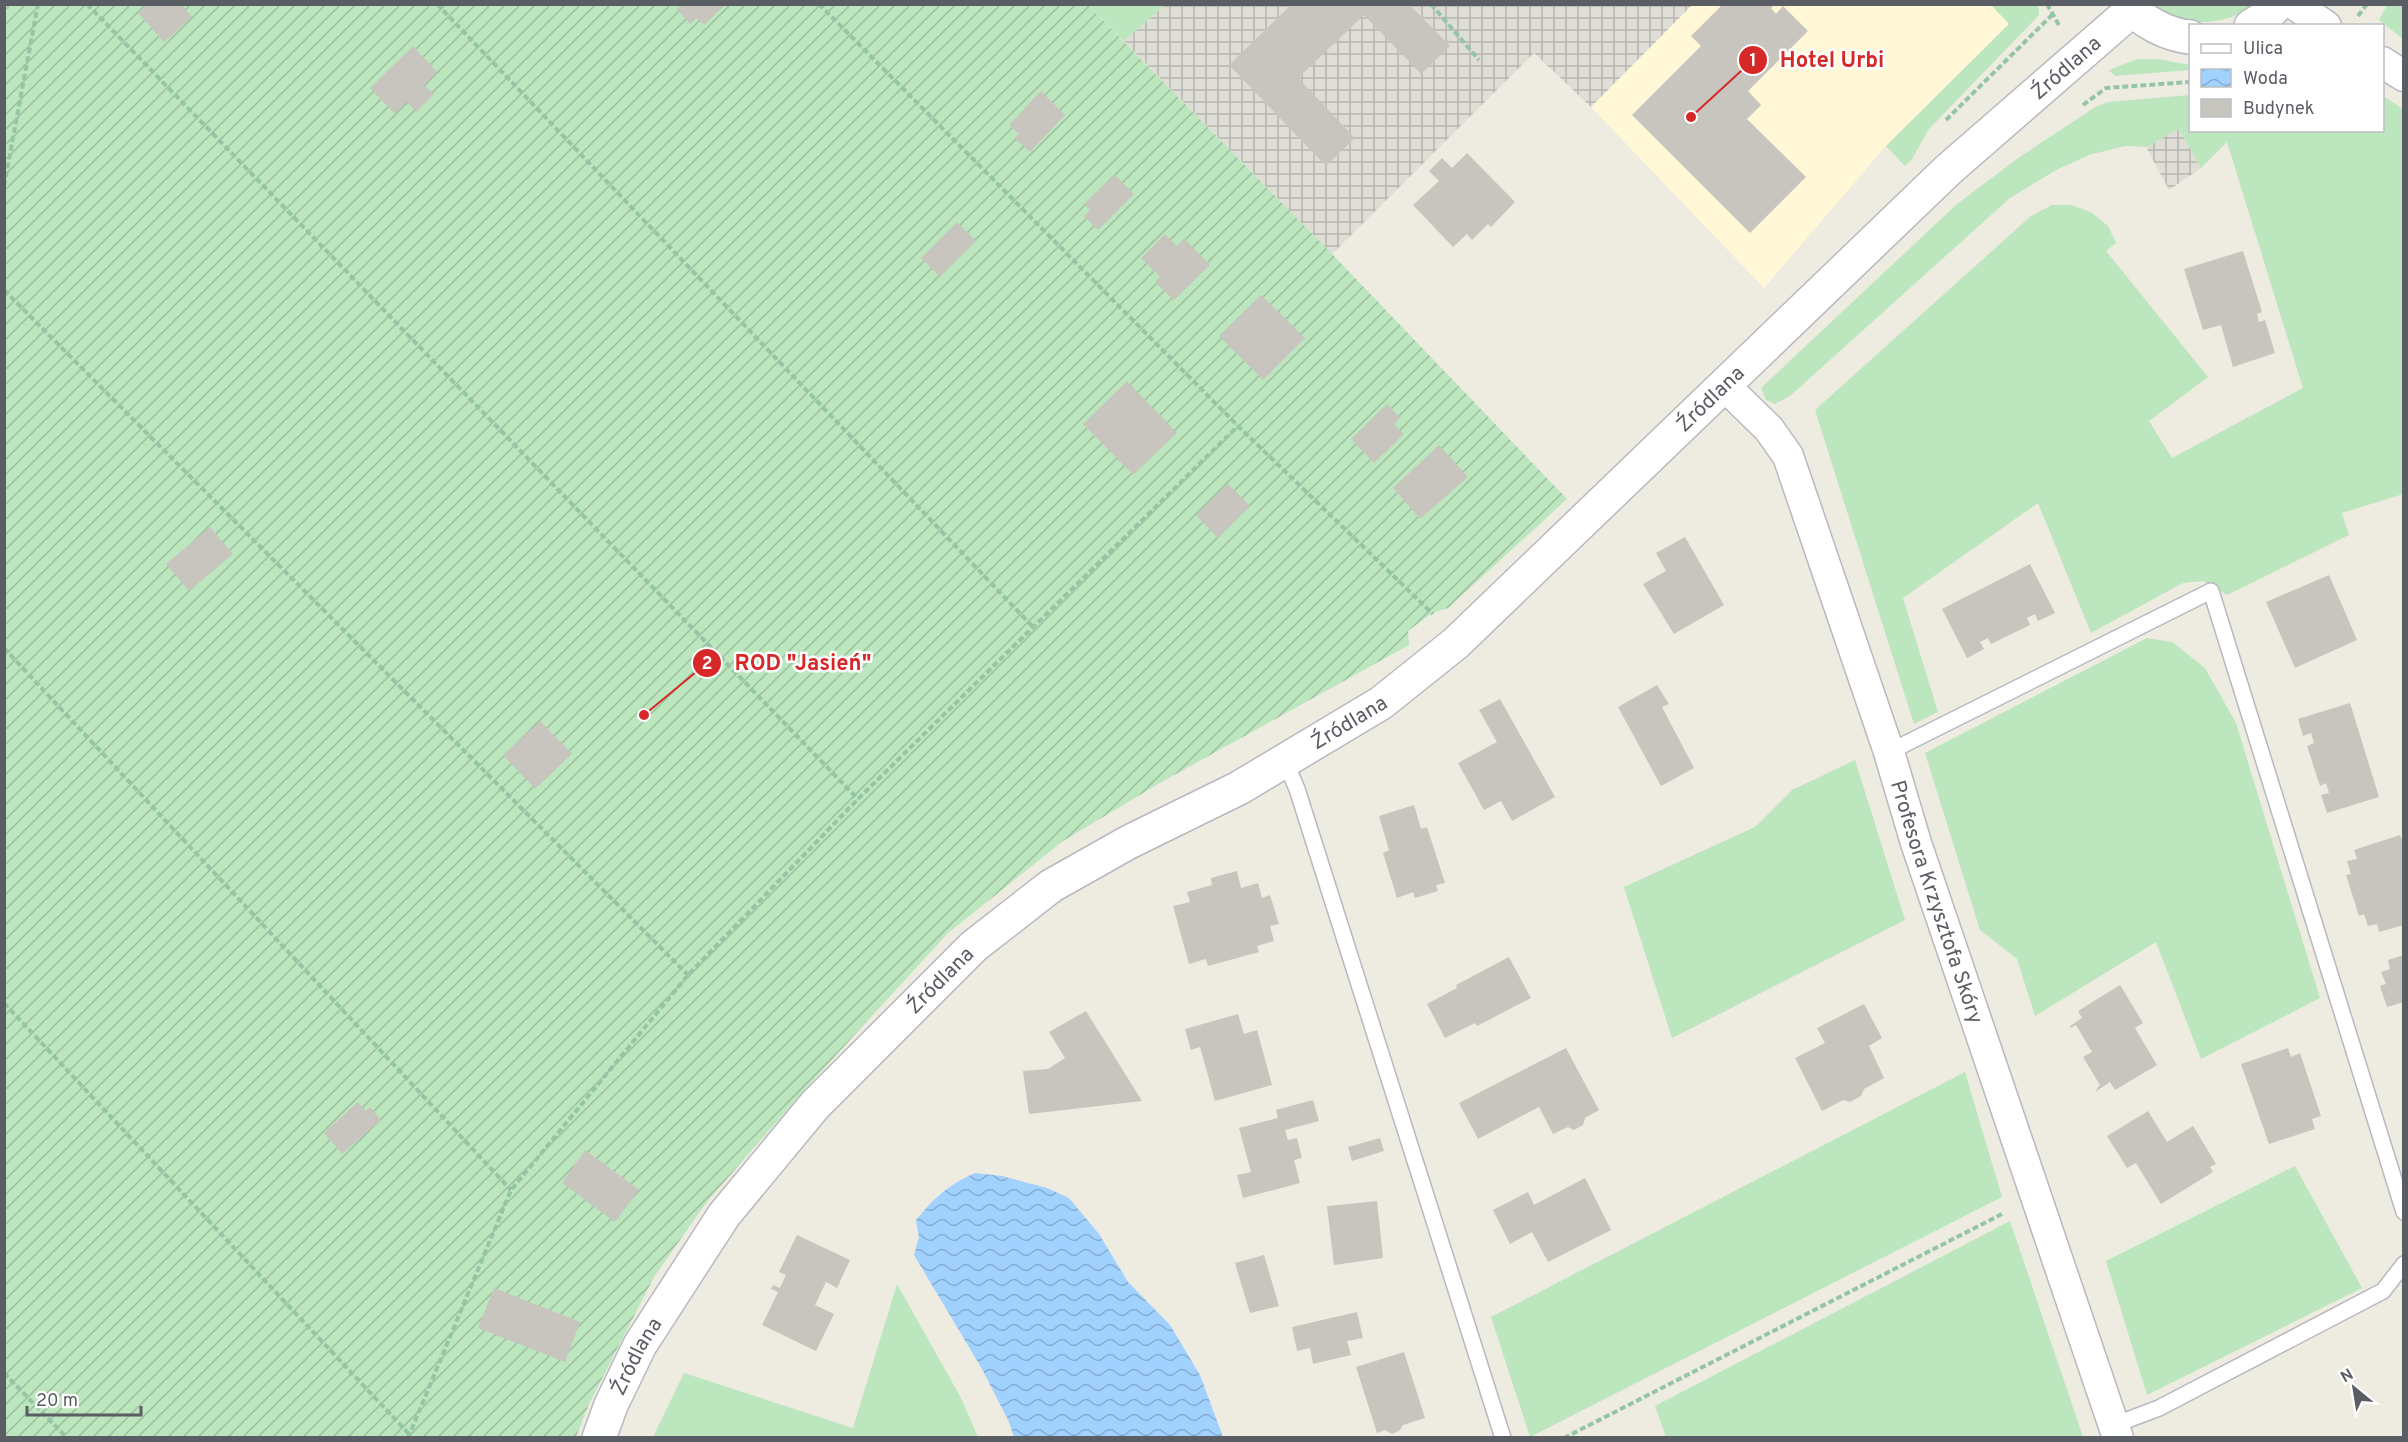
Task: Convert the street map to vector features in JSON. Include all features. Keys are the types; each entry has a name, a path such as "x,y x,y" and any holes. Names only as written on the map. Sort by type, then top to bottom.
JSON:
{"street":[{"path":"2254,24 2278,4"},
{"path":"2294,4 2323,24"},
{"path":"2130,7 2155,27 2189,36"},
{"name":"Źródlana","path":"599,1437 611,1405 640,1345 724,1215 815,1105 974,946 1052,886 1129,842 1239,788 1381,703 1456,643 1948,170 2130,7"},
{"path":"2384,63 2403,76"},
{"name":"Profesora Krzysztofa Skóry","path":"1724,385 1768,429 1788,456 1889,752 1916,843 2038,1196 2116,1431"}],"lane":[{"path":"1889,752 2211,591 2403,1212"},
{"path":"1285,762 1297,789 1503,1437"},
{"path":"2116,1431 2383,1291 2403,1264"}],"path":[{"path":"4,186 38,4"},
{"path":"87,4 858,799"},
{"path":"437,4 1034,628"},
{"path":"819,4 1238,426 1432,613 1456,643"},
{"path":"1431,4 1479,60"},
{"path":"1951,115 2052,15 2047,4"},
{"path":"2078,108 2106,88 2189,82"},
{"path":"4,290 688,975"},
{"path":"4,1004 409,1436 511,1190 688,975 858,799 1238,426"},
{"path":"4,648 511,1190"},
{"path":"1564,1437 2038,1196"},
{"path":"4,1373 67,1437"}],"shaded area":[{"path":"1165,5 1692,5 1591,107 1534,53 1332,254 1124,41"},
{"path":"1692,5 2000,5 2009,24 1886,146 1764,288 1591,107"},
{"path":"2179,129 2201,168 2169,190 2146,147"}],"green space":[{"path":"5,5 1088,5 1332,254 1567,499 1448,608 1432,613 1408,631 1409,645 1158,784 1063,841 948,933 806,1088 706,1203 654,1277 589,1404 576,1437 5,1438"},
{"path":"1088,5 1165,5 1124,41"},
{"path":"1991,5 2038,5 2039,15 1929,129 1912,159 1905,166 1886,146 2009,24"},
{"path":"2152,5 2257,5 2218,21 2191,22 2177,19"},
{"path":"2387,5 2403,5 2403,39 2379,20"},
{"path":"2137,59 2158,59 2189,65 2189,70 2115,76 2109,70"},
{"path":"2189,95 2189,132 2384,132 2384,97 2403,109 2403,494 2342,513 2349,535 2227,595 2203,581 2183,583 2091,633 2038,503 1903,598 1938,712 1914,724 1815,410 2031,216 2052,205 2071,205 2091,212 2108,226 2116,243 2106,251 2208,377 2149,421 2172,458 2303,388 2227,142 2201,168 2179,129 2146,147 2125,146 2089,155 2056,170 2010,198 1790,396 1775,404 1766,400 1761,388 1957,204 2021,156 2095,107 2108,102"},
{"path":"2147,638 2172,642 2205,668 2236,723 2320,998 2201,1059 2156,942 2035,1016 2017,959 1980,930 1925,753"},
{"path":"1855,760 1905,920 1672,1038 1624,887 1755,827 1792,790"},
{"path":"1965,1072 2002,1197 1530,1437 1491,1317"},
{"path":"2295,1166 2362,1288 2147,1395 2106,1261"},
{"path":"2010,1221 2083,1437 1666,1437 1655,1406"},
{"path":"897,1284 961,1398 978,1437 653,1437 684,1373 853,1428"}],"water":[{"path":"975,1173 1002,1176 1047,1188 1069,1198 1099,1234 1128,1282 1170,1325 1200,1375 1223,1437 1014,1437 1009,1422 982,1369 914,1255 919,1237 916,1220 942,1193"}],"building":[{"path":"148,4 181,4 192,17 164,42 138,13"},
{"path":"682,4 726,4 704,25 697,18 690,24 677,9"},
{"path":"1292,4 1409,4 1450,46 1421,74 1364,15 1298,78 1355,138 1326,166 1229,65"},
{"path":"1723,4 1775,4 1771,8 1776,14 1783,6 1808,31 1748,91 1761,105 1747,119 1806,177 1750,233 1632,115 1701,46 1691,36"},
{"path":"413,46 437,72 424,85 434,94 416,112 407,102 395,114 370,88"},
{"path":"1041,91 1065,115 1030,152 1014,138 1019,134 1009,125"},
{"path":"1467,153 1515,202 1491,227 1488,224 1472,240 1467,234 1453,247 1413,205 1439,181 1429,171 1442,158 1452,168"},
{"path":"1115,175 1134,194 1098,230 1084,216 1090,210 1084,204"},
{"path":"957,222 976,241 940,277 921,258"},
{"path":"1165,234 1177,246 1184,238 1210,265 1174,300 1155,282 1160,277 1141,258"},
{"path":"2243,251 2262,312 2257,314 2259,322 2265,320 2275,353 2233,367 2221,325 2203,330 2184,269"},
{"path":"1261,295 1305,338 1263,380 1219,336"},
{"path":"1127,381 1177,433 1133,475 1083,424"},
{"path":"1387,404 1400,418 1394,424 1404,434 1374,463 1351,439"},
{"path":"1439,445 1468,477 1420,519 1393,488"},
{"path":"1228,484 1250,506 1218,538 1196,515"},
{"path":"210,527 233,554 189,591 166,564"},
{"path":"1685,537 1724,605 1674,634 1643,584 1666,571 1656,553"},
{"path":"2030,564 2055,613 2038,621 2035,614 2027,618 2030,625 1991,644 1988,638 1980,642 1984,649 1967,658 1942,609"},
{"path":"2329,575 2357,640 2295,668 2266,602"},
{"path":"1657,685 1669,704 1662,707 1694,768 1661,786 1618,707"},
{"path":"1500,699 1555,797 1512,821 1501,801 1484,810 1458,763 1497,742 1479,710"},
{"path":"2350,703 2379,797 2327,813 2321,795 2329,793 2326,783 2320,786 2307,746 2314,743 2311,733 2303,736 2298,719"},
{"path":"540,721 572,754 535,789 503,755"},
{"path":"1414,805 1421,829 1427,827 1445,883 1436,885 1438,891 1415,898 1413,892 1397,898 1383,853 1389,850 1379,816"},
{"path":"2400,835 2404,845 2404,925 2379,932 2377,924 2368,926 2364,914 2359,916 2346,875 2351,874 2347,861 2357,859 2354,850"},
{"path":"1237,871 1241,888 1258,883 1262,898 1270,895 1279,924 1270,926 1274,941 1257,946 1259,952 1208,966 1206,959 1189,964 1173,906 1190,902 1187,892 1212,885 1211,878"},
{"path":"2404,955 2404,1002 2387,1007 2380,986 2386,984 2381,972 2390,969 2388,960"},
{"path":"1509,957 1531,998 1477,1026 1475,1023 1445,1038 1427,1004 1457,988 1456,985"},
{"path":"2120,985 2143,1023 2135,1028 2157,1065 2115,1090 2110,1082 2095,1092 2100,1085 2083,1057 2092,1052 2076,1025 2071,1028 2070,1026 2082,1018 2078,1011"},
{"path":"1864,1004 1882,1038 1869,1046 1884,1078 1864,1089 1861,1096 1850,1102 1843,1100 1822,1111 1795,1058 1825,1043 1817,1028"},
{"path":"1086,1011 1142,1101 1029,1114 1023,1071 1048,1069 1065,1058 1049,1032"},
{"path":"1238,1014 1244,1034 1257,1030 1272,1085 1215,1101 1200,1047 1191,1050 1185,1029"},
{"path":"1566,1048 1599,1110 1585,1118 1583,1125 1574,1130 1568,1127 1553,1134 1539,1107 1478,1139 1459,1103"},
{"path":"2288,1048 2291,1057 2300,1053 2321,1116 2312,1119 2315,1129 2269,1144 2241,1064"},
{"path":"1313,1100 1319,1121 1285,1130 1288,1140 1297,1138 1302,1158 1294,1160 1300,1183 1243,1198 1237,1175 1251,1172 1239,1128 1278,1118 1276,1110"},
{"path":"358,1102 366,1111 370,1107 381,1120 342,1154 324,1133"},
{"path":"2148,1111 2167,1142 2193,1126 2216,1164 2210,1167 2213,1172 2161,1204 2136,1163 2127,1168 2107,1136"},
{"path":"1380,1138 1384,1151 1352,1161 1348,1147"},
{"path":"585,1150 639,1190 615,1222 562,1183"},
{"path":"1585,1178 1611,1230 1548,1262 1532,1232 1510,1244 1493,1210 1528,1192 1534,1205"},
{"path":"1377,1201 1383,1258 1334,1265 1327,1206"},
{"path":"797,1235 850,1260 837,1288 826,1282 815,1305 834,1314 816,1351 762,1325 778,1292 771,1289 773,1285 780,1288 786,1275 779,1272"},
{"path":"1264,1255 1279,1306 1250,1313 1235,1263"},
{"path":"494,1288 580,1322 565,1362 478,1328"},
{"path":"1357,1312 1363,1338 1347,1341 1351,1355 1313,1364 1310,1348 1297,1351 1292,1327"},
{"path":"1404,1352 1425,1418 1403,1425 1399,1431 1392,1434 1385,1430 1377,1433 1356,1367"}],"place":[{"name":"Hotel Urbi","path":"1691,117"},
{"name":"ROD \"Jasień\"","path":"644,715"}]}
